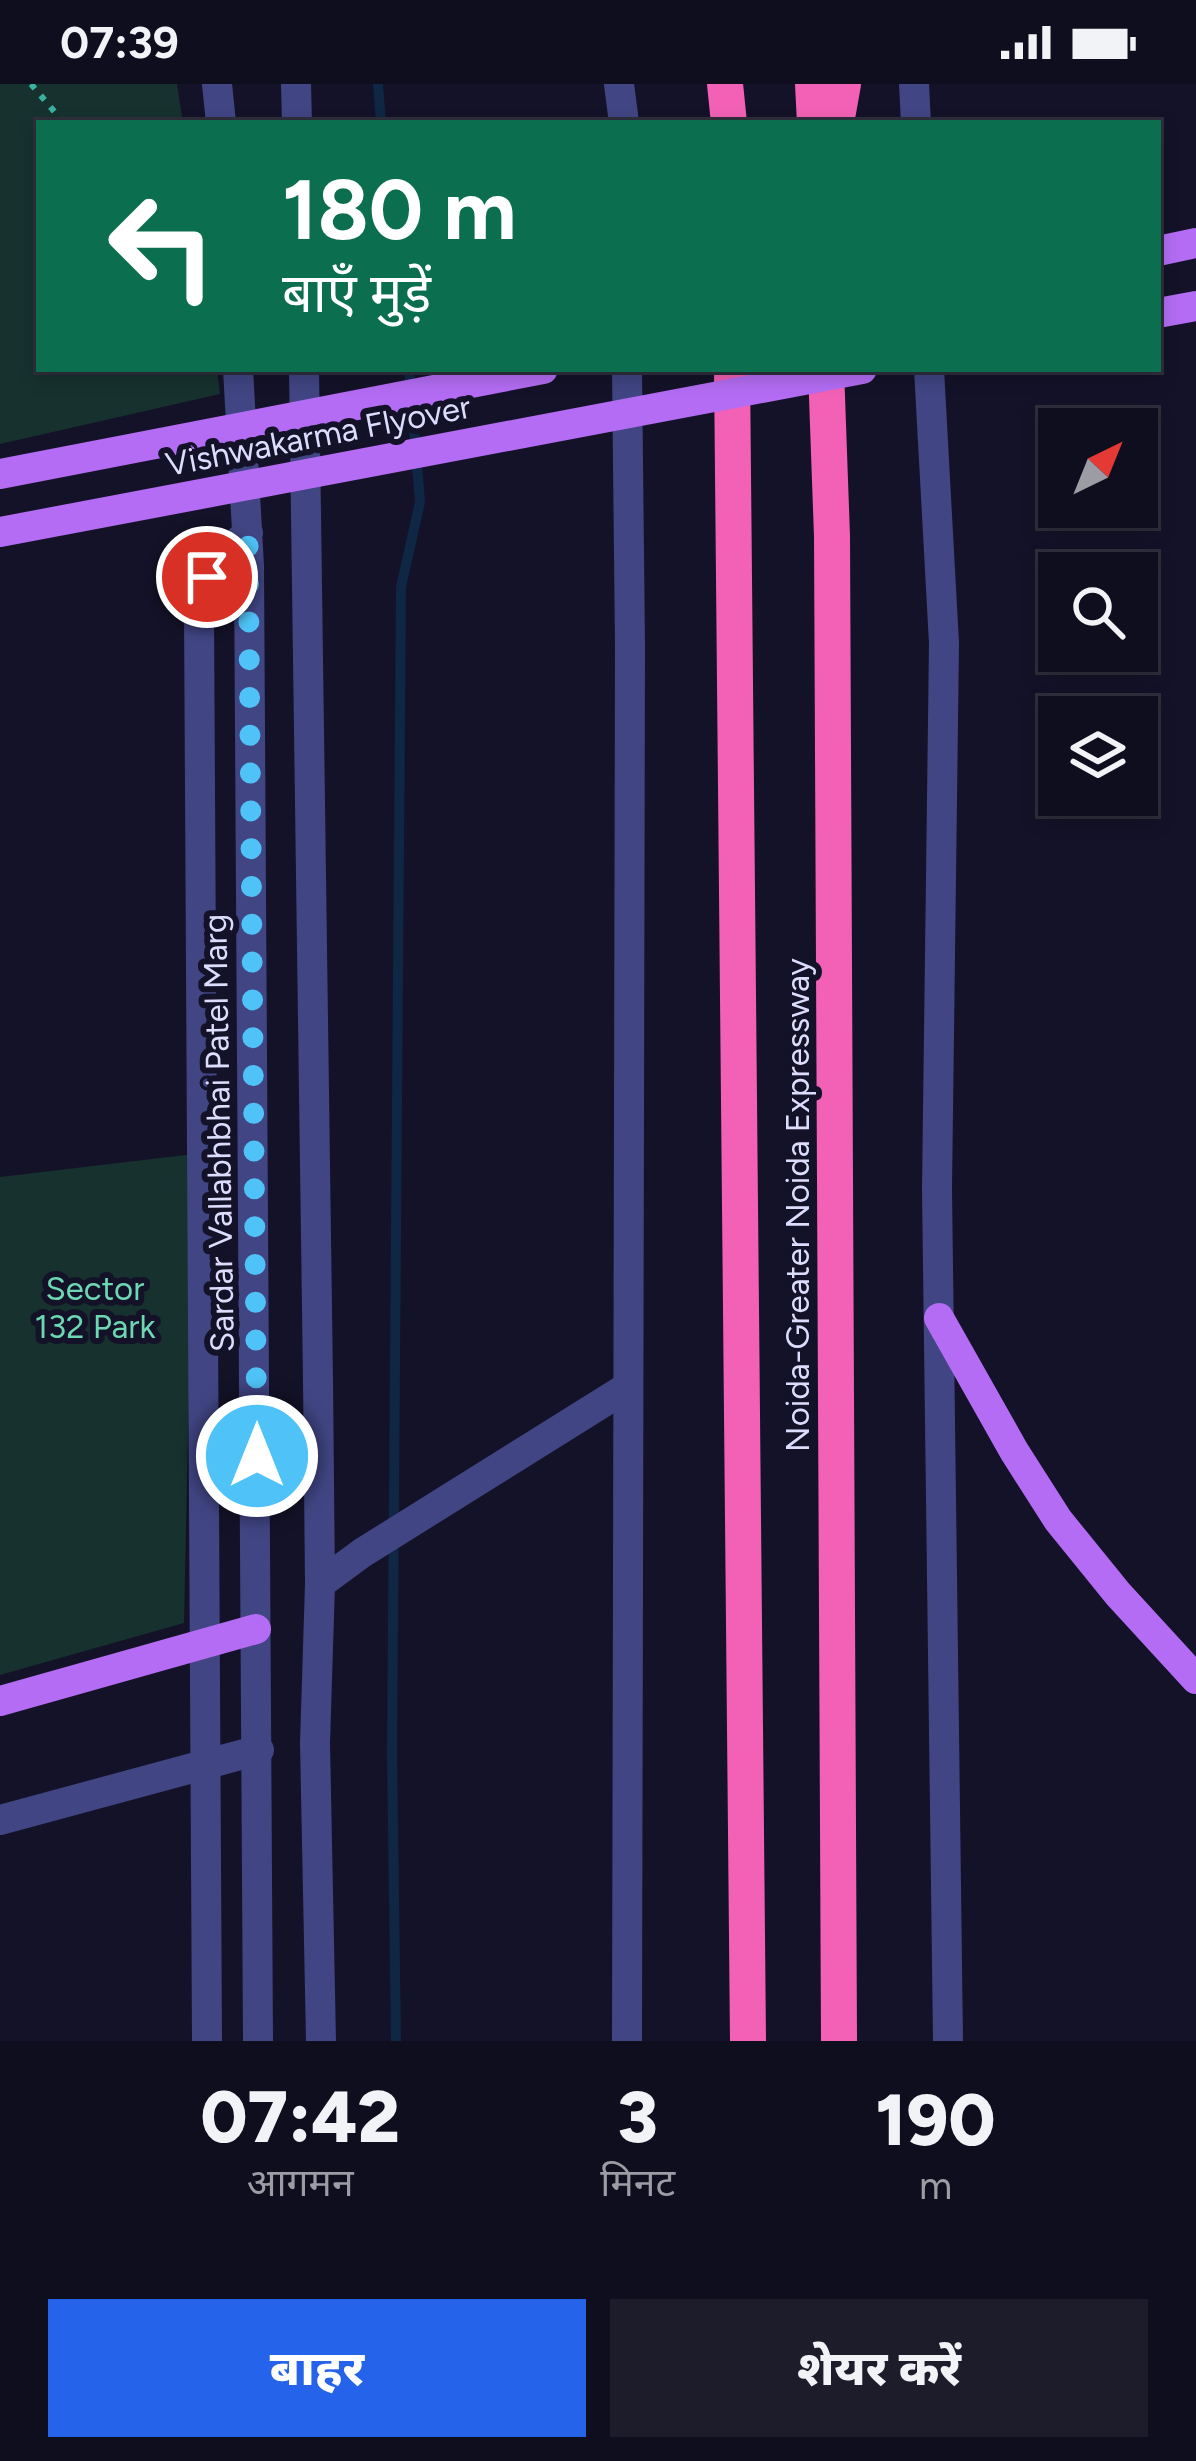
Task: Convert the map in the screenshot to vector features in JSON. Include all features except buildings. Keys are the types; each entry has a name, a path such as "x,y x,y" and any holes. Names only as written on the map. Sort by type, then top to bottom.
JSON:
{"highway":[{"path":"725,84 729,120"},
{"path":"813,84 815,120"},
{"path":"837,120 843,84"},
{"name":"Noida-Greater Noida Expressway","path":"732,372 748,2041"},
{"name":"Noida-Greater Noida Expressway","path":"826,372 832,536 839,2041"}],"main road":[{"path":"1161,250 1196,243"},
{"path":"1161,312 1196,306"},
{"name":"Vishwakarma Flyover","path":"0,474 527,372"},
{"name":"Vishwakarma Flyover","path":"0,532 846,372"},
{"path":"938,1318 1058,1520 1196,1679"},
{"path":"0,1701 256,1629"}],"street":[{"path":"217,84 221,120"},
{"path":"296,84 297,120"},
{"path":"619,84 624,120"},
{"path":"914,84 916,120"},
{"name":"Sardar Vallabhbhai Patel Marg","path":"238,372 248,532 260,1750 258,2041"},
{"path":"304,372 320,1584 315,1743 321,2041"},
{"path":"627,372 627,2041"},
{"path":"929,372 944,643 938,1318 948,2041"},
{"path":"207,2041 201,1644 199,610 207,577 248,532"},
{"path":"320,1584 626,1388"},
{"path":"0,1820 260,1750"}],"path":[{"path":"32,84 62,120"}],"green space":[{"path":"0,84 177,84 183,120 36,120 36,372 217,372 220,394 0,444"},
{"name":"Sector 132 Park","path":"194,1154 184,1623 0,1675 0,1177"}],"waterway":[{"path":"378,84 381,120"},
{"path":"396,2041 392,1753 401,587 420,502 409,372"}],"route":[{"path":"207,577 248,532 257,1456"}]}
